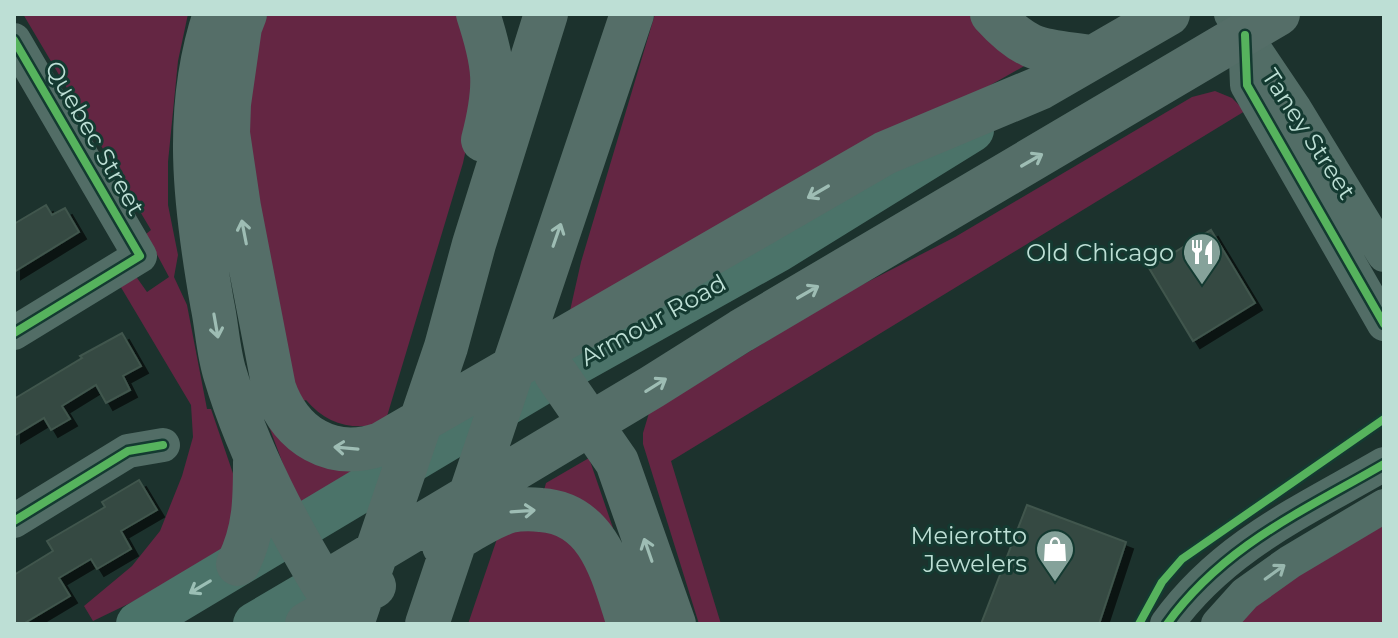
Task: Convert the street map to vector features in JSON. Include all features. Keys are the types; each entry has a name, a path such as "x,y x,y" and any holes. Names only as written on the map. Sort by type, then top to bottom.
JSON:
{"highway":[{"path":"215,14 195,96 195,165 204,255 225,373 291,532 323,584 1251,21"},
{"path":"245,14 240,27 229,104 228,133 274,388 286,416 294,426 320,443 348,450 365,450 381,444 885,153 1040,88"},
{"path":"474,244 473,181 494,100 491,53 478,14"},
{"path":"352,624 446,347 474,244 546,14"},
{"path":"434,605 632,14"},
{"path":"992,14 1023,44 1044,51 1092,57"},
{"name":"Armour Road","path":"1040,88 1168,14"},
{"path":"556,374 617,462 674,624"},
{"path":"238,564 248,543 255,509 255,451"},
{"path":"307,624 499,515 515,510 553,511 566,515 587,530 603,552 629,624"}],"main road":[{"name":"Armour Road","path":"138,624 556,374 778,250 1040,88"},
{"path":"255,624 323,584"}],"street":[{"name":"Taney Street","path":"1251,21 1303,122 1384,255"},
{"path":"1251,21 1247,85 1384,324"},
{"name":"Quebec Street","path":"14,40 140,256 14,333"},
{"path":"14,521 128,451 163,445"},
{"path":"1167,624 1199,584 1234,554 1384,464"},
{"path":"1218,624 1245,594 1290,562 1384,506"}],"shaded area":[{"path":"23,14 188,14 178,61 168,162 168,205 178,255 174,277 187,305 207,409 211,409 240,494 233,544 153,592 93,621 84,606 132,566 160,531 182,476 193,437 191,405 119,284 135,275 147,292 169,277 146,234 151,230"},
{"path":"267,14 461,14 467,27 474,112 463,163 385,423 351,426 332,420 306,400 300,402 287,372 244,119 257,37"},
{"path":"655,14 979,14 1026,65 567,324 581,262"},
{"path":"1215,91 1232,98 1245,111 671,461 721,624 699,624 643,444 649,413 842,295 955,237 1192,97"},
{"path":"264,413 375,456 299,507"},
{"path":"589,458 613,528 607,529 543,494 546,483"},
{"path":"1384,511 1384,624 1223,624"},
{"path":"536,527 567,539 585,558 610,624 468,624 500,530"}],"building":[{"path":"46,205 52,215 65,208 79,232 14,272 14,224"},
{"name":"Old Chicago","path":"1211,230 1255,303 1193,341 1149,268"},
{"path":"122,333 141,366 123,376 130,390 106,403 96,385 62,406 70,419 51,430 44,418 14,436 14,399"},
{"path":"139,480 157,510 121,531 131,549 97,569 91,559 59,578 70,596 23,624 14,624 14,575 53,551 47,541 105,507 102,502"},
{"name":"Meierotto Jewelers","path":"1027,505 1126,542 1099,624 981,624"}],"cycle path":[{"path":"1245,35 1247,85 1384,324"},
{"path":"14,40 140,256 14,333"},
{"path":"1139,624 1162,582 1182,559 1384,419"},
{"path":"14,521 128,451 163,445"},
{"path":"1167,624 1189,597 1239,551 1266,532 1384,464"}],"place":[{"name":"Old Chicago","path":"1202,286"},
{"name":"Meierotto Jewelers","path":"1055,583"}]}
